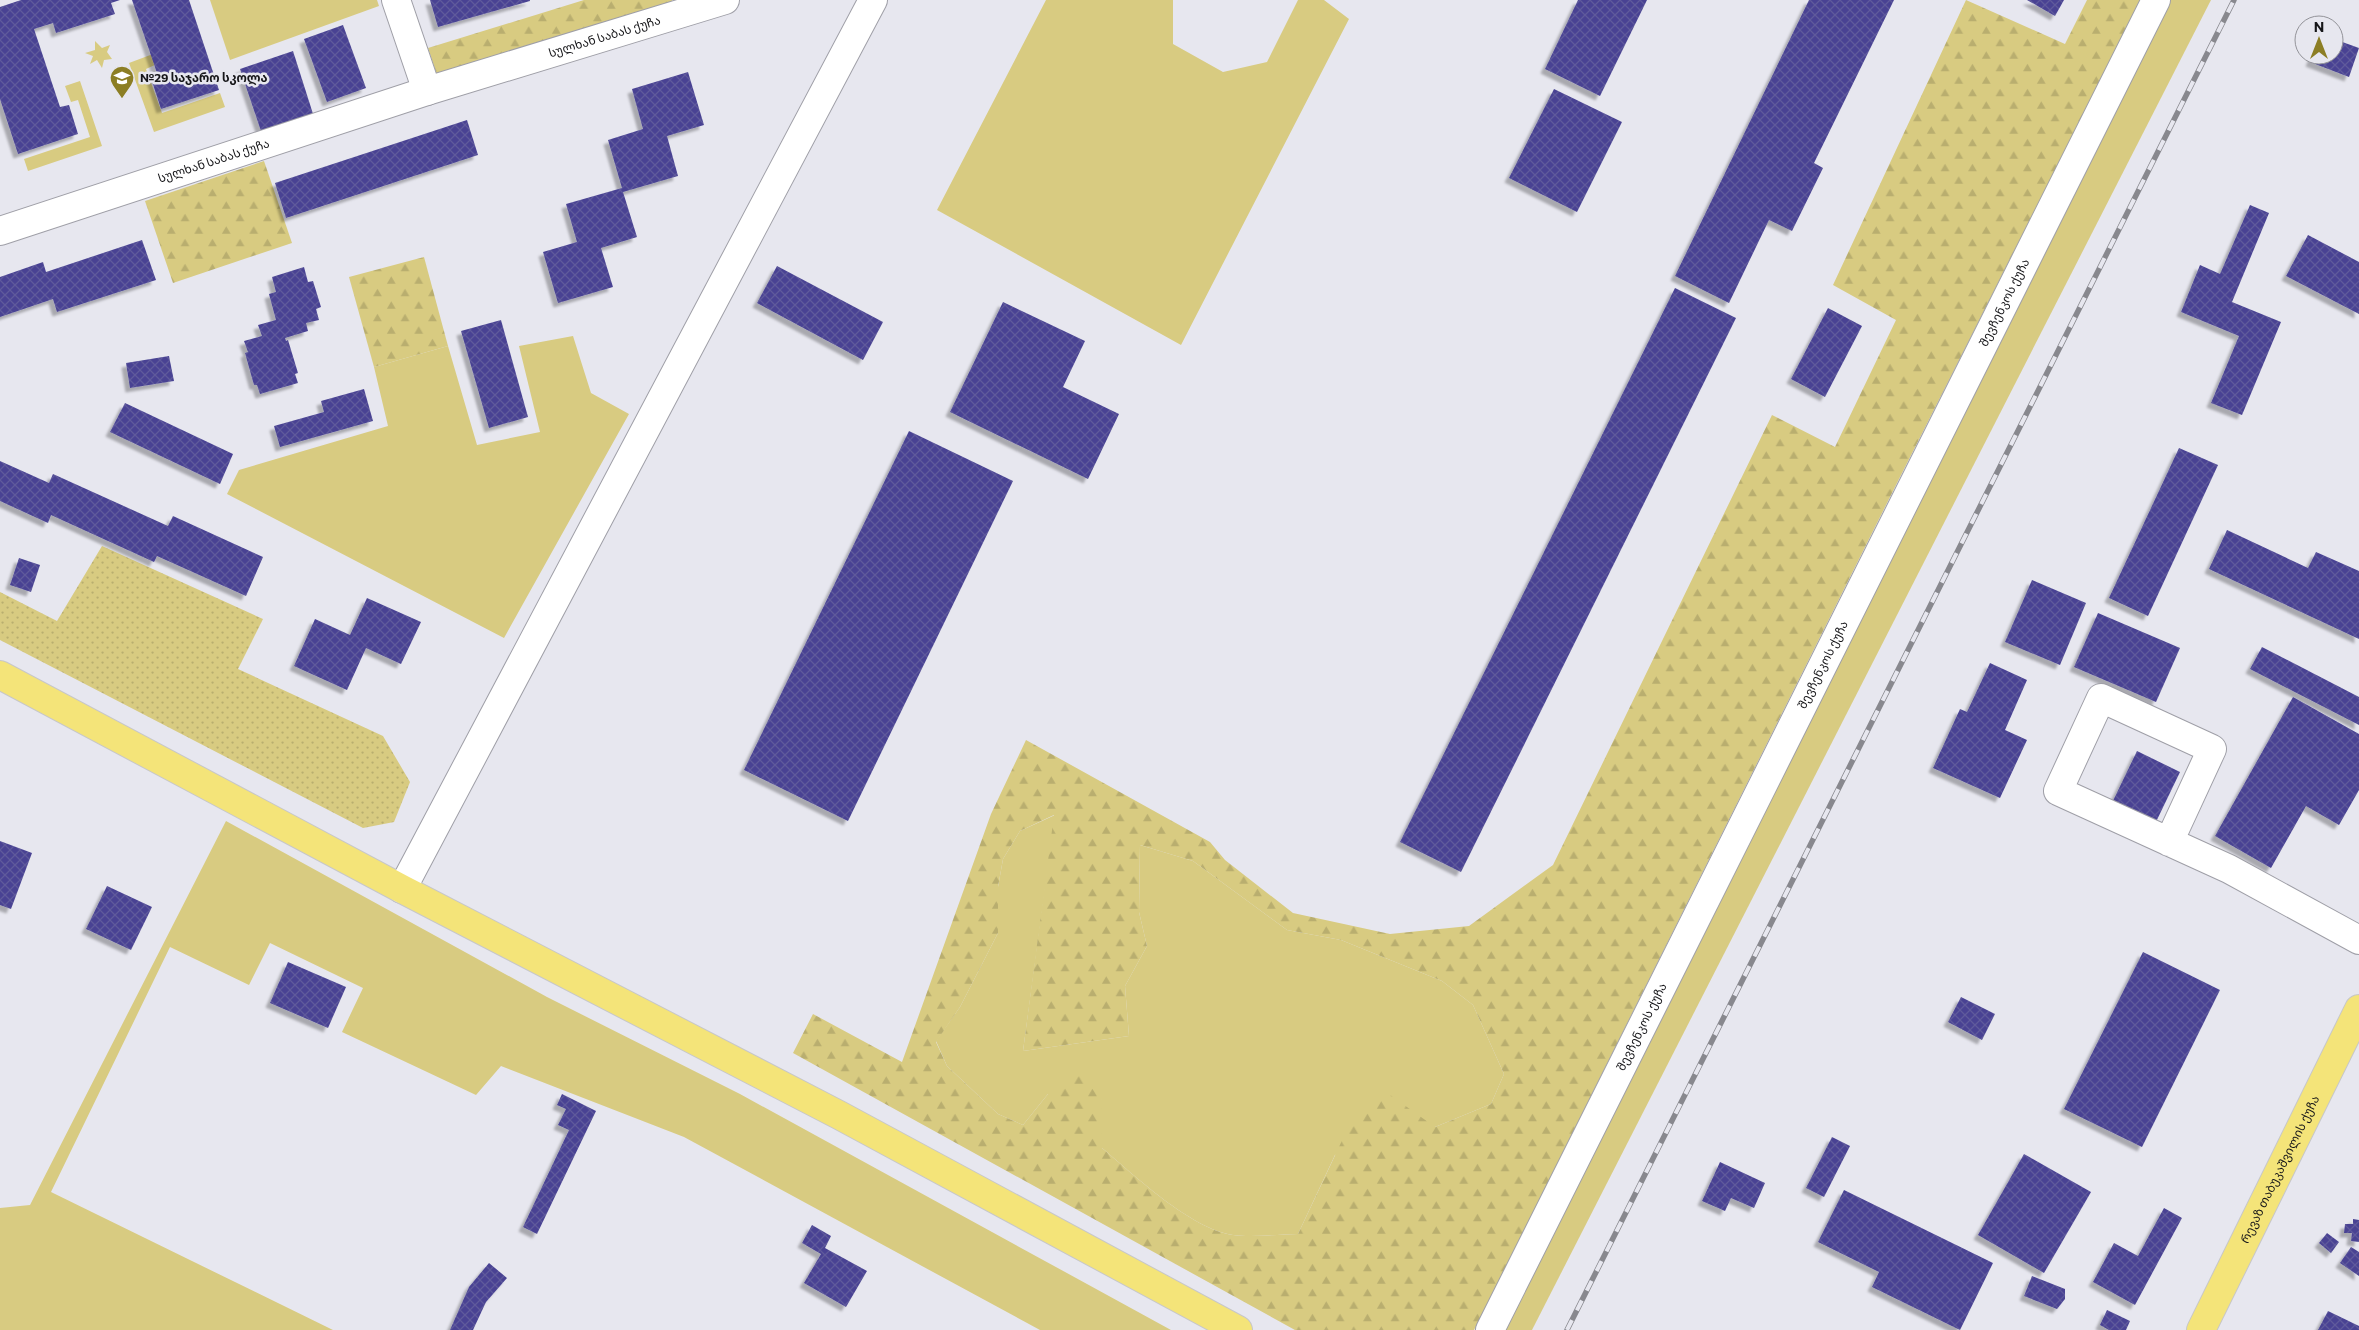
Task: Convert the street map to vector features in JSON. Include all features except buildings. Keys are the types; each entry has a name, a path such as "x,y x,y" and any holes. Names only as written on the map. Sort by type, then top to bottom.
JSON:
{"main road":[{"path":"0,675 402,889 839,1115 1238,1330"},
{"name":"რევაზ თაბუკაშვილის ქუჩა","path":"2201,1330 2359,1009"}],"street":[{"path":"396,0 427,90"},
{"name":"სულხან საბას ქუჩა","path":"0,229 427,90 725,0"},
{"path":"402,889 873,0"},
{"name":"შევჩენკოს ქუჩა","path":"1490,1330 2156,0"},
{"path":"2169,842 2212,749 2101,698 2058,791 2169,842 2229,869 2359,940"}],"green space":[{"path":"210,0 377,0 379,6 230,60"},
{"path":"584,0 672,0 674,6 438,78 428,48"},
{"path":"1046,0 1173,0 1173,44 1223,72 1267,62 1298,0 1324,0 1349,19 1181,345 937,210"},
{"path":"1966,0 2065,44 2087,0 2141,0 1899,479 1474,1330 1295,1330 793,1053 813,1014 902,1062 991,814 1026,740 1210,842 1225,860 1293,913 1390,934 1469,926 1553,865 1772,415 1835,447 1896,320 1833,285","holes":["1054,815 1023,1051 1129,1036 1125,986 1147,946 1139,912 1140,845 1193,861 1287,930 1341,940 1442,981 1473,1005 1504,1074 1491,1104 1435,1127 1386,1092 1354,1115 1298,1234 1241,1236 1217,1231 1199,1223 1146,1186 1102,1148 1102,1100 1079,1073 1048,1094 1023,1125 998,1114 947,1066 936,1042 960,1007 998,933 998,887 1003,859 1020,831"]},
{"path":"2156,0 2211,0 1532,1330 1491,1330"},
{"path":"95,41 102,48 110,45 107,52 112,59 104,60 102,68 97,60 90,64 93,56 85,53 95,50"},
{"path":"153,54 157,64 146,69 162,113 220,93 225,107 154,132 129,63"},
{"path":"80,81 102,146 28,171 24,159 90,137 78,100 71,102 65,86"},
{"path":"264,161 292,243 173,283 145,201"},
{"path":"424,257 448,346 374,367 349,277"},
{"path":"573,336 591,393 629,414 504,638 227,494 239,470 388,426 374,367 448,346 477,445 540,432 519,346"},
{"path":"102,546 263,619 238,669 383,736 410,782 394,822 363,828 0,640 0,592 57,621"},
{"path":"1055,815 1023,1051 1129,1036 1125,986 1147,946 1139,912 1140,845 1193,861 1287,930 1341,940 1442,981 1473,1005 1504,1074 1491,1104 1435,1127 1335,1155 1298,1234 1257,1236 1233,1235 1217,1231 1199,1223 1146,1186 1102,1148 1102,1100 1048,1094 1023,1125 998,1114 947,1066 936,1041 960,1007 998,933 998,887 1003,859 1020,831"},
{"path":"226,821 547,997 740,1094 1171,1330 1040,1330 684,1137 501,1066 476,1095 342,1032 363,988 270,943 249,985 170,947 51,1192 333,1330 0,1330 0,1208 30,1205"}],"railway":[{"path":"1567,1330 2234,0"}],"place":[{"name":"№29 საჯარო სკოლა","path":"122,99"}]}
